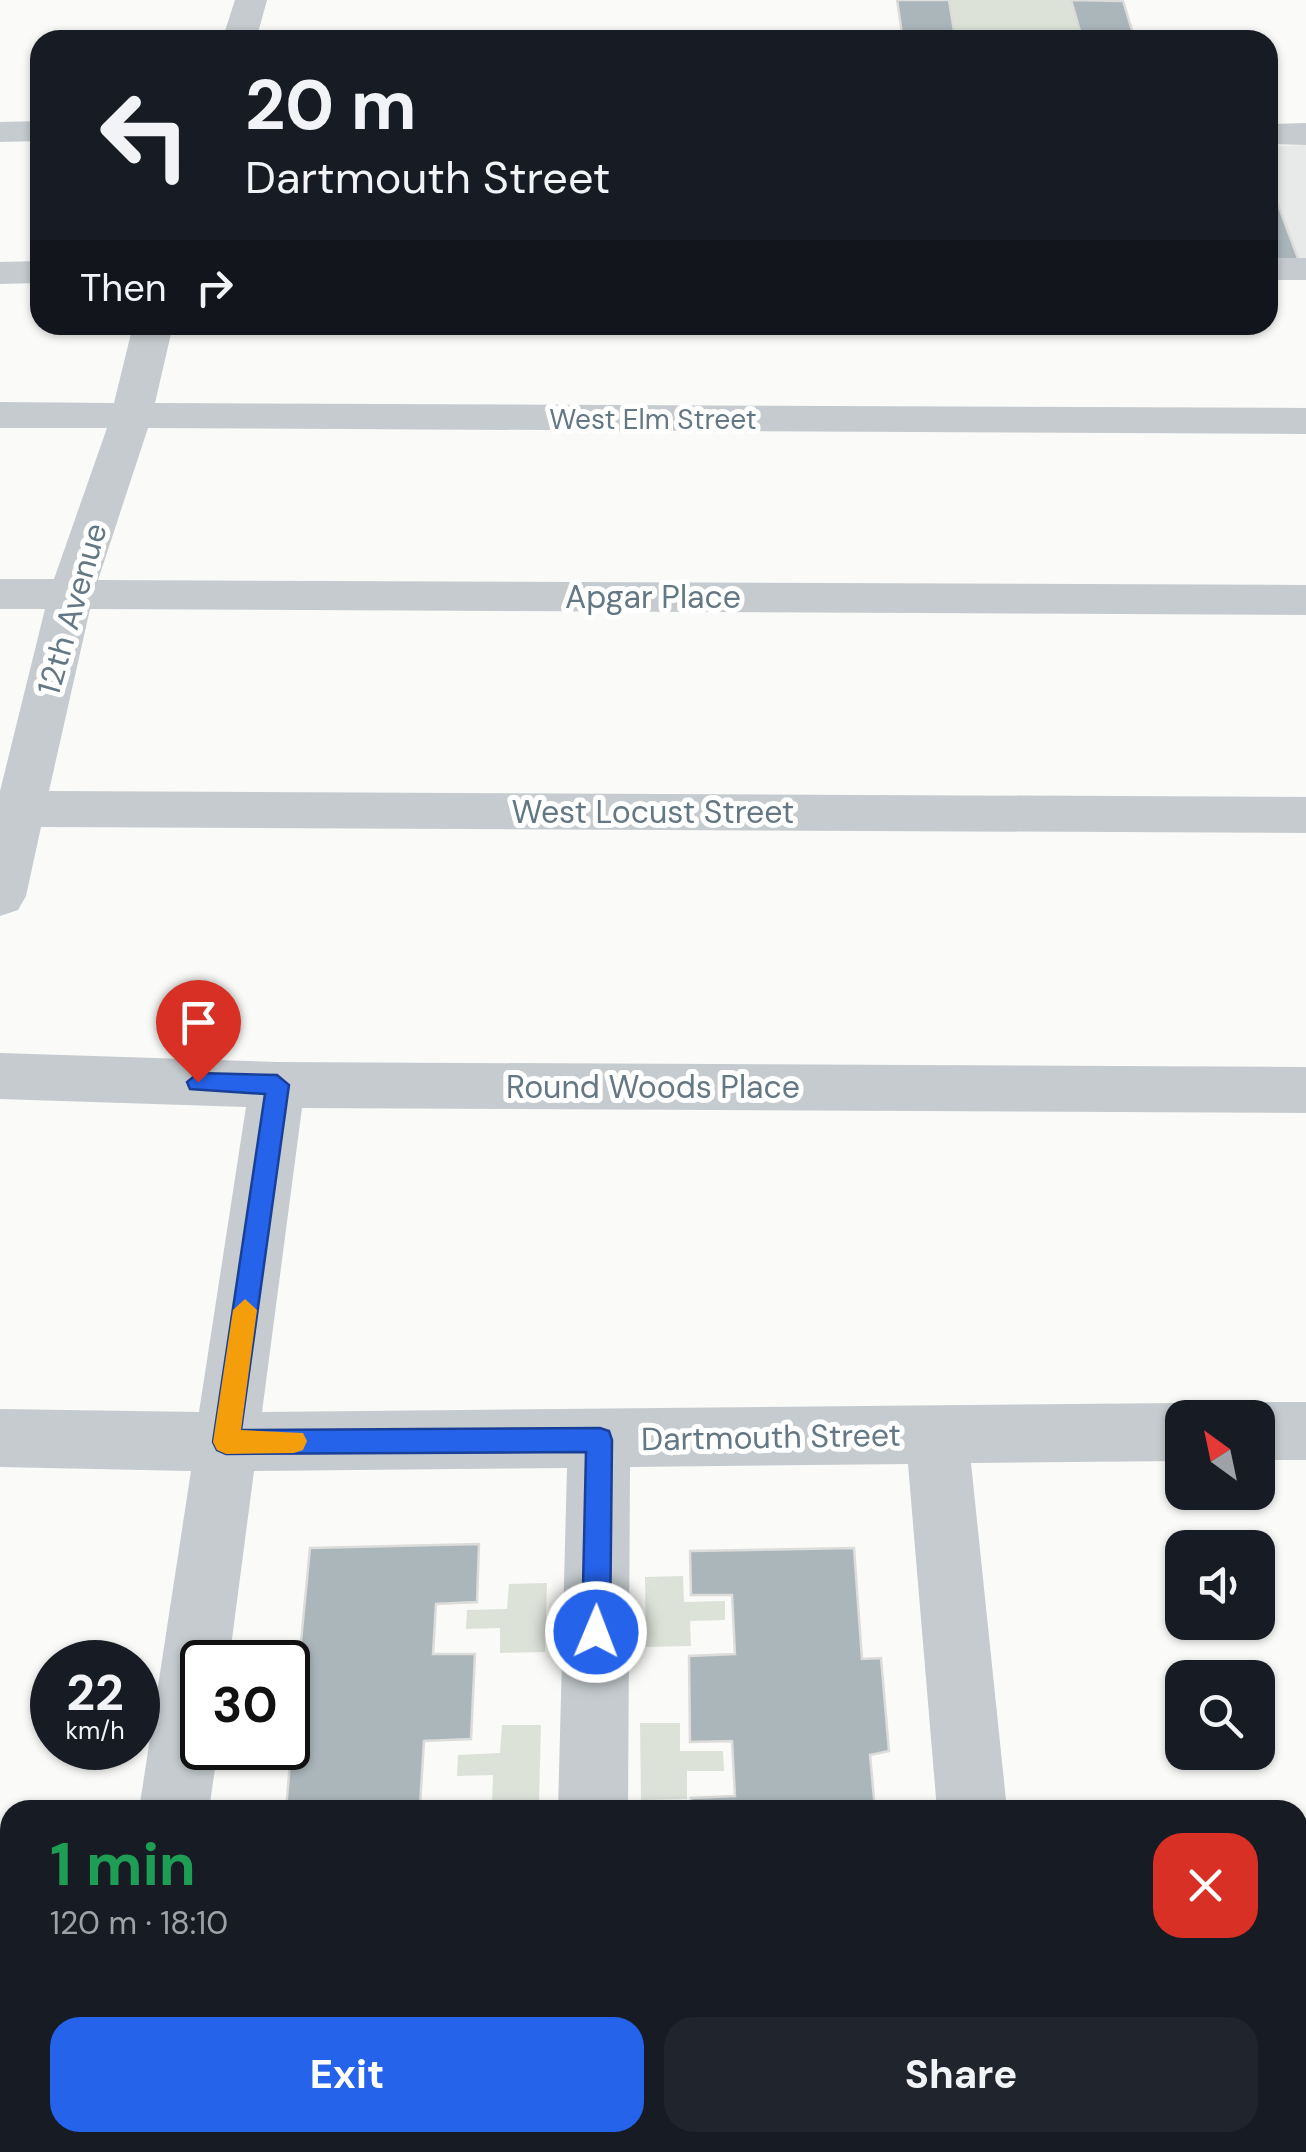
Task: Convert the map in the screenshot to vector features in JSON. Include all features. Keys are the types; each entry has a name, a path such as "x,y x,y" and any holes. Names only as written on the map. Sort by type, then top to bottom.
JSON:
{"street":[{"path":"243,30 251,0"},
{"path":"0,132 30,131"},
{"path":"1278,134 1306,134"},
{"path":"1278,269 1306,269"},
{"path":"0,273 30,272"},
{"name":"12th Avenue","path":"0,896 10,809 71,594 131,417 151,335"},
{"name":"West Elm Street","path":"0,415 1306,421"},
{"name":"Apgar Place","path":"0,594 1306,600"},
{"name":"West Locust Street","path":"10,809 1306,815"},
{"name":"Round Woods Place","path":"0,1076 277,1085 1306,1090"},
{"path":"175,1800 277,1085"},
{"path":"1275,1431 1306,1430"},
{"name":"Dartmouth Street","path":"0,1438 226,1442 1165,1432"},
{"path":"937,1434 971,1800"},
{"path":"593,1800 600,1440"}],"shaded area":[{"path":"949,0 1079,0 1071,1 1080,30 954,30"},
{"path":"1306,145 1306,262 1278,262 1278,146"},
{"path":"683,1576 684,1602 725,1601 725,1620 690,1621 691,1646 646,1647 645,1577"},
{"path":"547,1583 545,1652 500,1653 500,1628 466,1629 467,1610 507,1609 509,1584"},
{"path":"640,1723 680,1723 680,1751 723,1751 724,1771 687,1771 687,1799 641,1800"},
{"path":"502,1725 541,1725 539,1800 492,1800 493,1775 457,1776 458,1755 500,1753"}],"building":[{"path":"897,0 949,0 954,30 902,30"},
{"path":"1071,0 1123,1 1132,30 1080,30"},
{"path":"1278,205 1299,261 1278,262"},
{"path":"479,1544 477,1602 436,1604 433,1654 475,1654 471,1739 424,1741 420,1800 287,1800 289,1770 310,1770 310,1640 301,1640 310,1548"},
{"path":"854,1548 862,1659 881,1658 889,1751 870,1755 874,1800 691,1800 735,1796 732,1741 690,1742 689,1656 735,1654 732,1595 691,1595 690,1551"}],"slow traffic":[{"path":"245,1310 226,1442 294,1441"}],"route":[{"path":"198,1082 277,1085 226,1442 600,1440 596,1632"}]}
